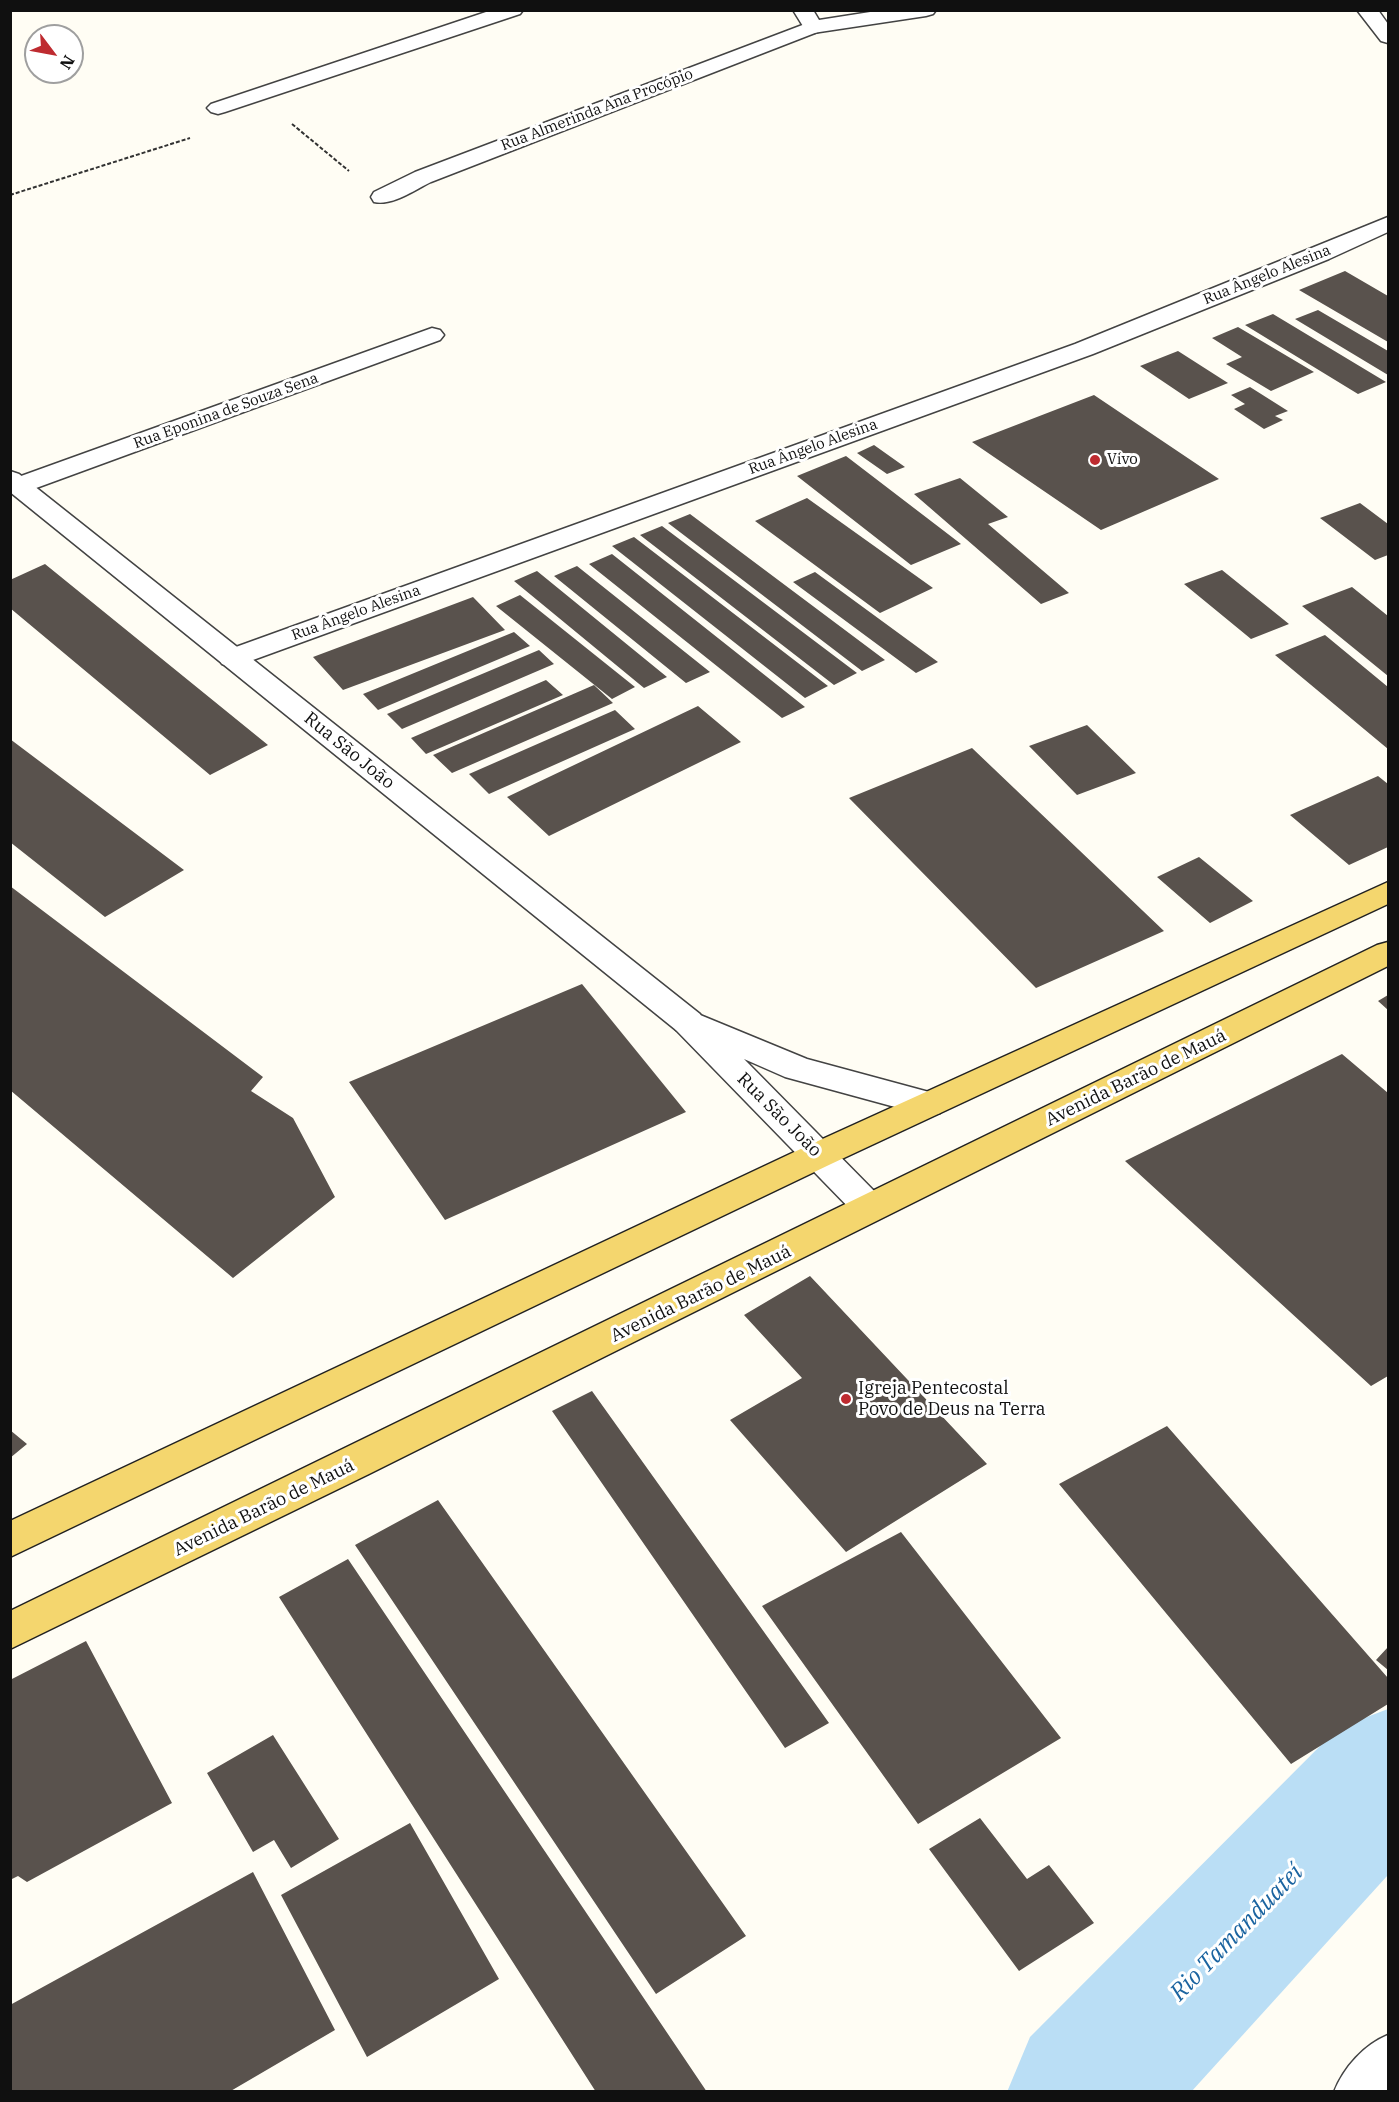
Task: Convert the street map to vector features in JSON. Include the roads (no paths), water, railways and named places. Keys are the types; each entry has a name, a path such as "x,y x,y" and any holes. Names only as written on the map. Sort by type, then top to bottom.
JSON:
{"main road":[{"path":"10,1540 819,1155 1389,892"},
{"name":"Avenida Barão de Mauá","path":"10,1631 613,1338 870,1208 1389,952"}],"street":[{"path":"218,108 513,10"},
{"name":"Rua Almerinda Ana Procópio","path":"382,197 434,173 808,19 926,10"},
{"path":"1367,10 1389,37"},
{"name":"Rua Ângelo Alesina","path":"232,658 1084,349 1322,254 1389,224"},
{"name":"Rua Eponina de Souza Sena","path":"15,483 432,335"},
{"name":"Rua São João","path":"15,483 688,1022 870,1208"},
{"name":"Rua São João","path":"688,1022 797,1068 928,1104"},
{"path":"1357,2091 1389,2058"}],"waterway":[{"name":"Rio Tamanduateí","path":"1085,2092 1388,1774"}],"place":[{"name":"Vivo","path":"1095,460"},
{"name":"Igreja Pentecostal Povo de Deus na Terra","path":"846,1399"}]}
